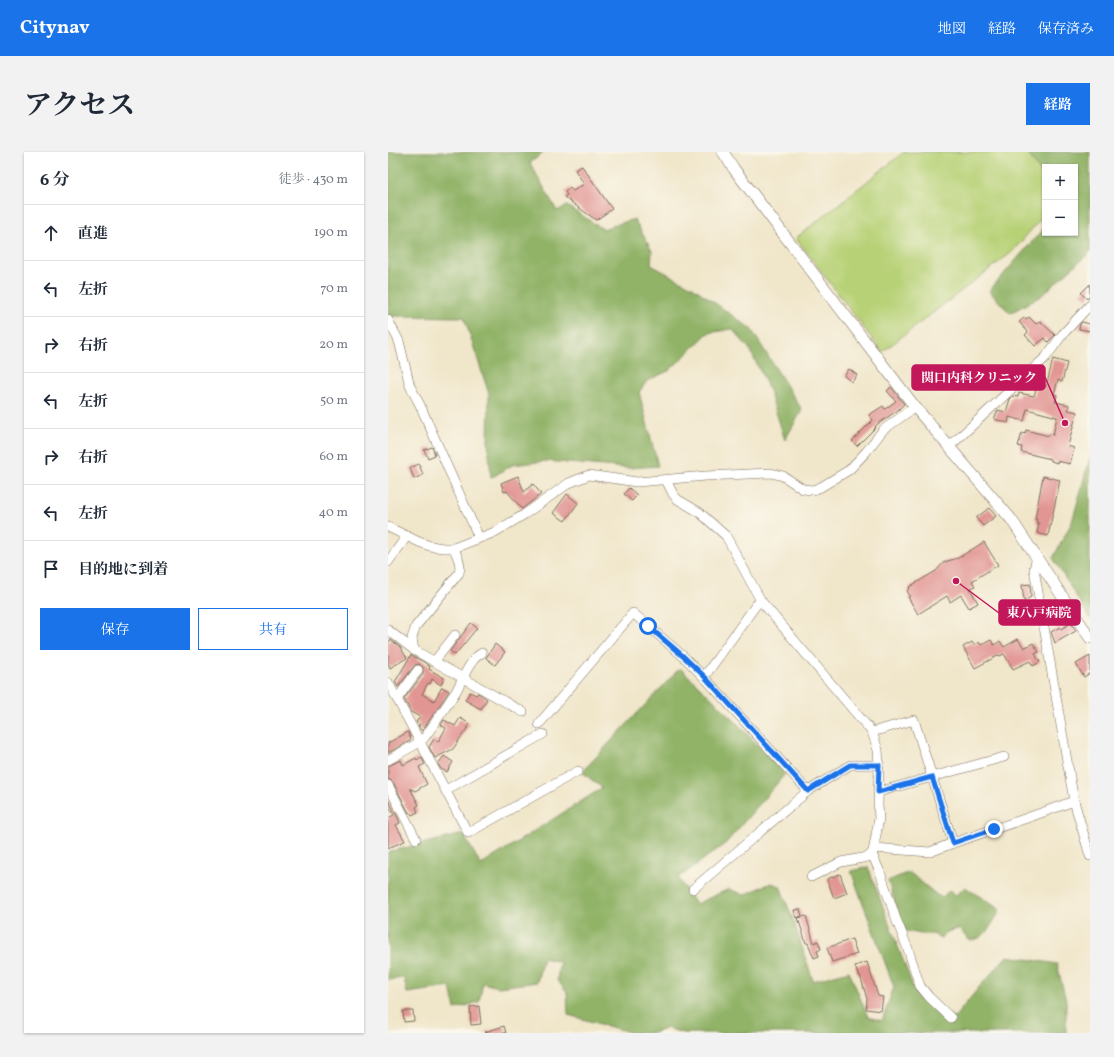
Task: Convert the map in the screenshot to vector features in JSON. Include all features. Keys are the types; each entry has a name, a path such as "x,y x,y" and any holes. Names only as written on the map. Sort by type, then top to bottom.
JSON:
{"street":[{"path":"722,152 915,407 1011,519 1090,638"},
{"path":"949,447 1046,357 1062,335 1090,305"},
{"path":"388,320 399,341 410,386 420,405 479,538"},
{"path":"388,527 430,546 454,548 495,532 510,524 569,483 589,475 637,482 706,476 771,473 783,476 803,489 813,490 850,470 883,430 915,407"},
{"path":"666,480 677,499 699,512 726,536 760,600 872,732 878,750 879,765 879,818 873,851 920,986 951,1018"},
{"path":"388,562 407,536"},
{"path":"414,650 412,638 416,626 459,573 461,568 454,548"},
{"path":"1037,557 1034,570 1036,584 1060,714 1074,801 1090,856"},
{"path":"704,676 760,600"},
{"path":"539,724 633,614 704,676 808,791"},
{"path":"388,630 414,650 523,712"},
{"path":"434,662 455,635"},
{"path":"388,760 420,742 425,737 455,693 461,683 462,677 476,656 482,653"},
{"path":"397,699 418,670"},
{"path":"388,682 468,833 578,771"},
{"path":"872,732 914,720 953,843"},
{"path":"446,790 543,734"},
{"path":"878,792 1004,757"},
{"path":"693,889 808,791 850,765 879,765"},
{"path":"388,785 416,838"},
{"path":"873,851 930,852 1074,801"},
{"path":"811,877 842,862 868,857 873,851"}],"green space":[{"path":"388,152 544,152 530,163 557,211 567,206 603,229 634,219 652,251 651,265 694,288 751,329 802,410 785,440 768,387 749,348 732,329 708,333 670,370 647,381 639,392 658,466 628,468 546,461 512,465 491,478 488,441 489,394 464,317 388,316"},
{"path":"904,152 1027,152 1042,174 1042,217 1012,252 882,352 796,238"},
{"path":"1027,152 1090,152 1090,252 1041,296 1010,313 989,291 1042,230 1042,236 1078,236 1078,164 1042,164 1042,174"},
{"path":"1090,458 1090,619 1053,558 1072,522"},
{"path":"680,668 732,718 785,774 726,843 678,878 696,904 729,889 744,895 771,883 780,886 795,925 813,981 849,971 868,1017 882,1021 894,987 851,871 868,867 916,995 954,1018 1007,956 1057,964 1066,1001 1066,1033 683,1033 667,1028 653,1033 633,1033 568,1015 567,992 557,980 560,962 543,958 537,982 498,987 483,983 479,1002 455,1009 450,987 407,993 404,978 388,980 388,852 463,834 481,865 602,788 582,772"},
{"path":"909,872 938,896 943,897 949,890 956,895 965,887 999,909 999,913 987,931 975,940 969,940 959,929 949,931 941,938 933,934 921,934 906,931 901,921 888,881"}],"building":[{"path":"582,166 612,209 596,220 564,197 567,195 565,192 570,188 573,191 584,184 575,170"},
{"path":"1090,284 1090,296 1087,299 1081,293"},
{"path":"1025,317 1026,319 1029,317 1036,324 1040,321 1055,335 1048,342 1045,338 1035,346 1025,335 1028,332 1019,322"},
{"path":"1082,322 1090,324 1090,331 1079,329"},
{"path":"1053,359 1067,363 1062,382 1058,380 1054,394 1057,395 1055,402 1069,405 1068,410 1077,412 1068,446 1074,448 1070,464 1057,461 1057,463 1051,461 1051,459 1021,452 1022,447 1018,446 1022,433 1025,434 1026,430 1049,436 1049,434 1053,435 1057,417 1027,409 1024,421 1009,417 1008,423 994,419 998,410 1006,412 1010,399 1013,396 1018,397 1019,393 1034,396 1036,389 1038,390 1039,386 1046,387"},
{"path":"849,369 857,375 852,382 844,376"},
{"path":"891,387 904,404 875,426 876,427 857,446 852,441 873,420 869,415 883,406 885,409 896,401 887,391"},
{"path":"432,447 435,455 428,458 424,450"},
{"path":"419,464 423,475 414,479 410,468"},
{"path":"518,476 524,492 533,484 541,494 522,509 507,491 504,492 501,483"},
{"path":"1043,476 1060,480 1048,536 1037,533 1039,523 1036,523 1037,519 1035,519"},
{"path":"629,488 637,495 632,501 624,494"},
{"path":"567,494 578,503 565,521 553,513"},
{"path":"989,508 996,516 983,526 976,518"},
{"path":"984,542 998,565 972,581 975,586 970,589 978,603 969,608 961,595 950,602 947,596 918,614 908,597 910,596 907,591 910,588 909,587 936,571 944,562 958,558"},
{"path":"1030,584 1031,597 1024,601 1022,585"},
{"path":"471,623 477,628 455,655 450,651"},
{"path":"1071,623 1076,631 1055,643 1051,632 1060,627 1061,629"},
{"path":"1018,639 1024,648 1033,643 1039,652 1035,654 1040,662 1033,666 1030,661 1013,669 1004,654 999,655 975,668 963,647 972,642 974,645 979,642 981,645 991,640 994,645 1000,641 1004,647"},
{"path":"391,640 400,647 407,658 390,668 388,664 388,642"},
{"path":"495,644 505,652 495,665 486,658"},
{"path":"411,655 424,662 430,667 429,669 444,678 441,685 432,679 422,694 434,701 442,687 449,691 422,731 418,726 420,725 416,722 420,717 411,712 404,699 423,674 423,667 419,664 415,665 398,687 395,682"},
{"path":"1090,656 1090,673 1084,677 1076,664"},
{"path":"470,692 476,695 478,693 487,699 481,709 465,700"},
{"path":"460,718 470,724 453,749 435,758 429,747 434,739 438,742 446,728 441,725 444,720 455,726"},
{"path":"408,732 411,740 388,753 388,743"},
{"path":"444,756 453,762 447,772 441,769 438,764"},
{"path":"421,757 425,764 419,767 427,784 415,791 410,788 419,805 416,807 418,812 412,815 410,812 409,813 393,782 388,779 388,766 401,760 403,765"},
{"path":"388,800 398,818 400,823 396,825 405,841 388,848 388,818 394,815 388,805"},
{"path":"840,874 847,893 834,898 827,879"},
{"path":"800,909 802,916 796,918 794,910"},
{"path":"806,916 814,943 818,941 821,949 817,951 819,956 814,958 808,943 806,943 798,918"},
{"path":"852,939 857,954 832,962 827,948"},
{"path":"867,962 878,996 883,997 881,1011 866,1009 867,999 860,975 858,975 855,966"},
{"path":"479,1006 481,1024 471,1025 470,1007"},
{"path":"403,1011 413,1011 414,1021 404,1022"},
{"path":"504,1026 506,1033 485,1032"}],"place":[{"name":"関口内科クリニック","path":"1065,423"},
{"name":"東八戸病院","path":"956,581"}],"route":[{"path":"648,626 704,676 808,791 850,765 879,765 878,792 932,777 953,843 994,829"}]}
